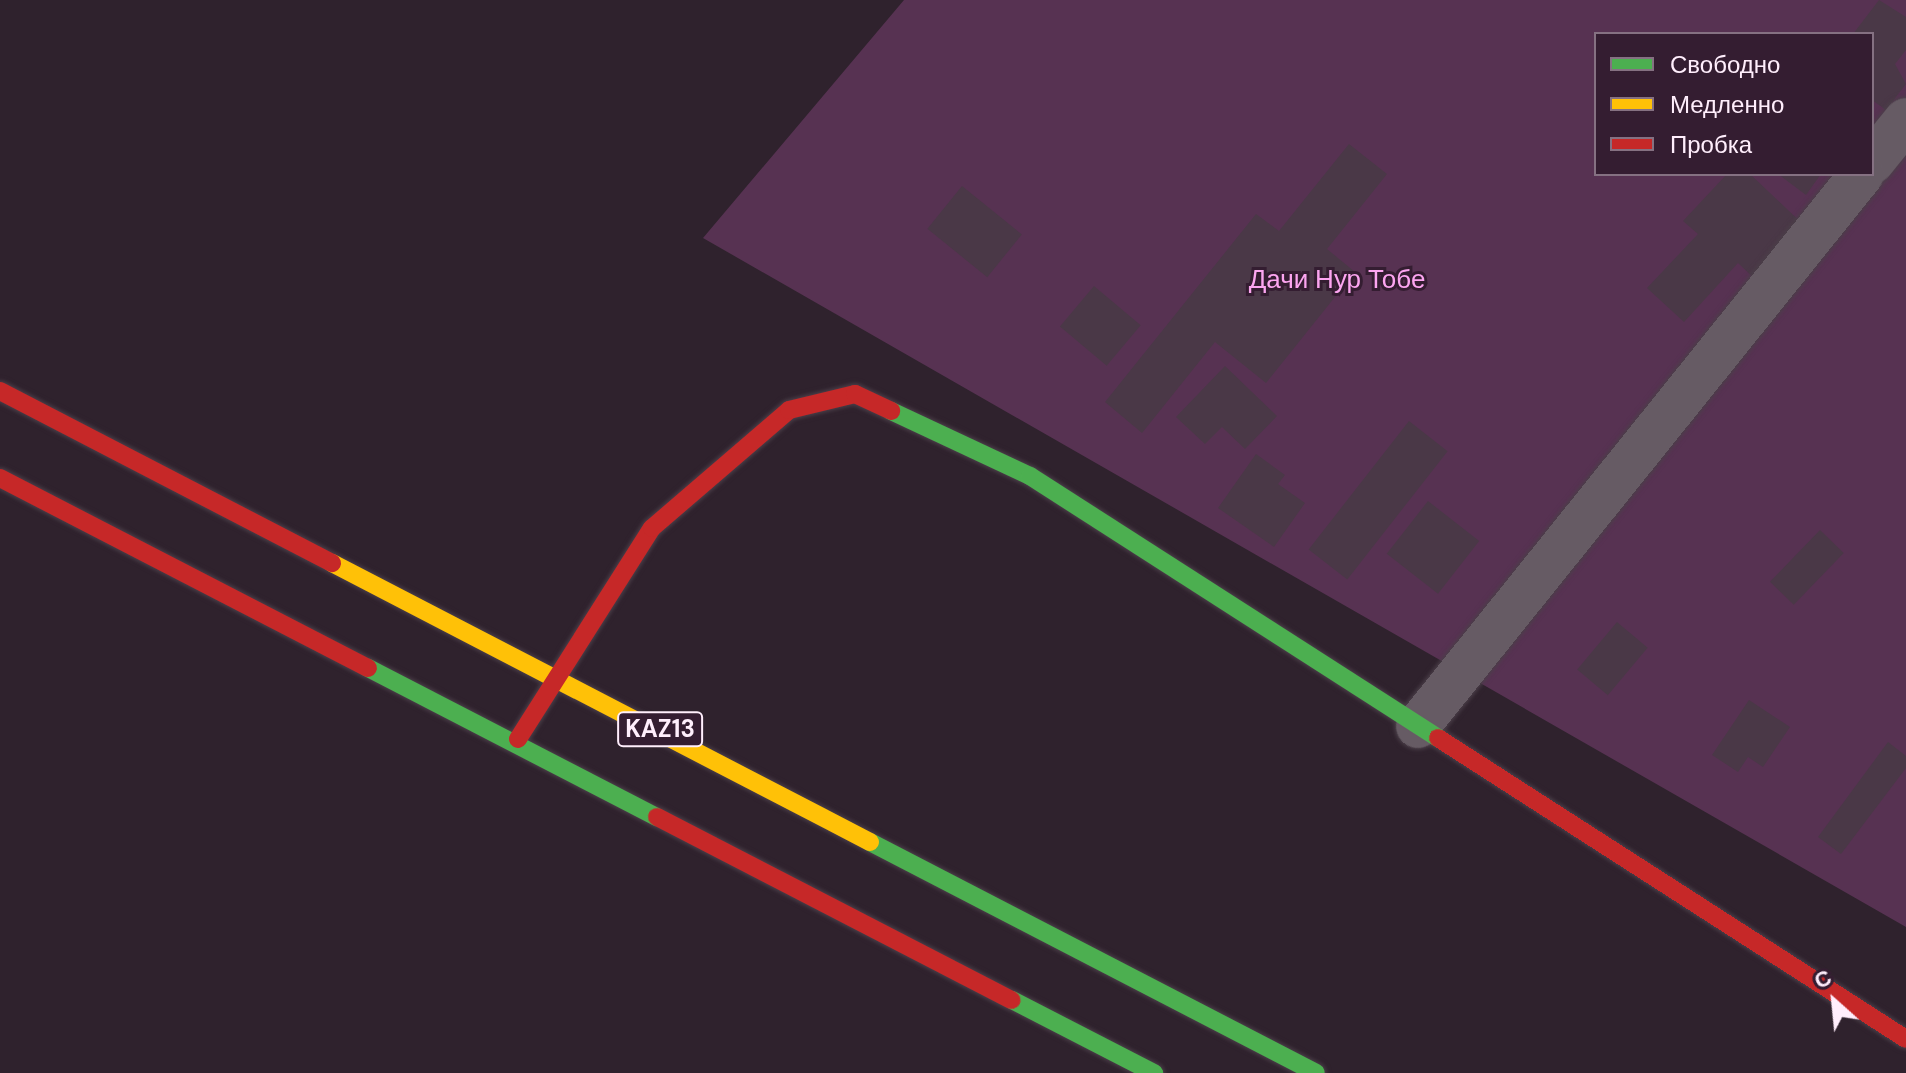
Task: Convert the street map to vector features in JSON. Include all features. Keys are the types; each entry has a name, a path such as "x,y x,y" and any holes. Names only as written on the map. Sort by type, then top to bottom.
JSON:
{"main road":[{"name":"KAZ13","path":"0,391 554,674 1316,1073"},
{"path":"518,739 554,674 652,528 789,410 855,394 1030,476 1906,1039"},
{"name":"KAZ13","path":"0,478 518,739 1154,1073"}],"street":[{"path":"1874,160 1906,120"},
{"path":"1418,726 1860,176"}],"green space":[{"name":"Дачи Нур Тобе","path":"904,0 1906,0 1906,927 703,238"}],"building":[{"path":"1879,0 1906,17 1906,50 1895,64 1906,84 1886,110 1874,101 1874,32 1855,32"},
{"path":"1349,144 1387,174 1327,249 1355,272 1266,383 1215,342 1142,433 1105,402 1256,214 1279,231"},
{"path":"1725,176 1752,176 1808,229 1758,282 1738,263 1684,322 1647,288 1698,234 1683,221"},
{"path":"1781,176 1820,176 1806,195"},
{"path":"962,186 1022,234 987,277 927,229"},
{"path":"1094,286 1141,325 1107,366 1060,327"},
{"path":"1225,366 1277,416 1245,449 1222,427 1205,444 1176,417"},
{"path":"1409,421 1448,451 1347,580 1309,549"},
{"path":"1256,454 1285,475 1278,484 1305,503 1274,547 1218,508"},
{"path":"1428,501 1479,541 1438,594 1387,554"},
{"path":"1820,530 1844,553 1794,605 1770,582"},
{"path":"1617,622 1648,648 1608,695 1577,669"},
{"path":"1749,700 1790,727 1763,767 1748,757 1738,772 1712,755"},
{"path":"1888,742 1906,756 1906,768 1841,854 1818,837"}],"traffic: fast":[{"path":"891,411 1030,476 1438,738"},
{"path":"368,668 657,817"},
{"path":"870,842 1316,1073"},
{"path":"1012,1000 1154,1073"}],"traffic: slow":[{"path":"332,563 870,842"}],"traffic: jam":[{"path":"0,391 332,563"},
{"path":"518,739 652,528 789,410 855,394 891,411"},
{"path":"0,478 368,668"},
{"path":"1438,738 1906,1039"},
{"path":"657,817 1012,1000"}]}
